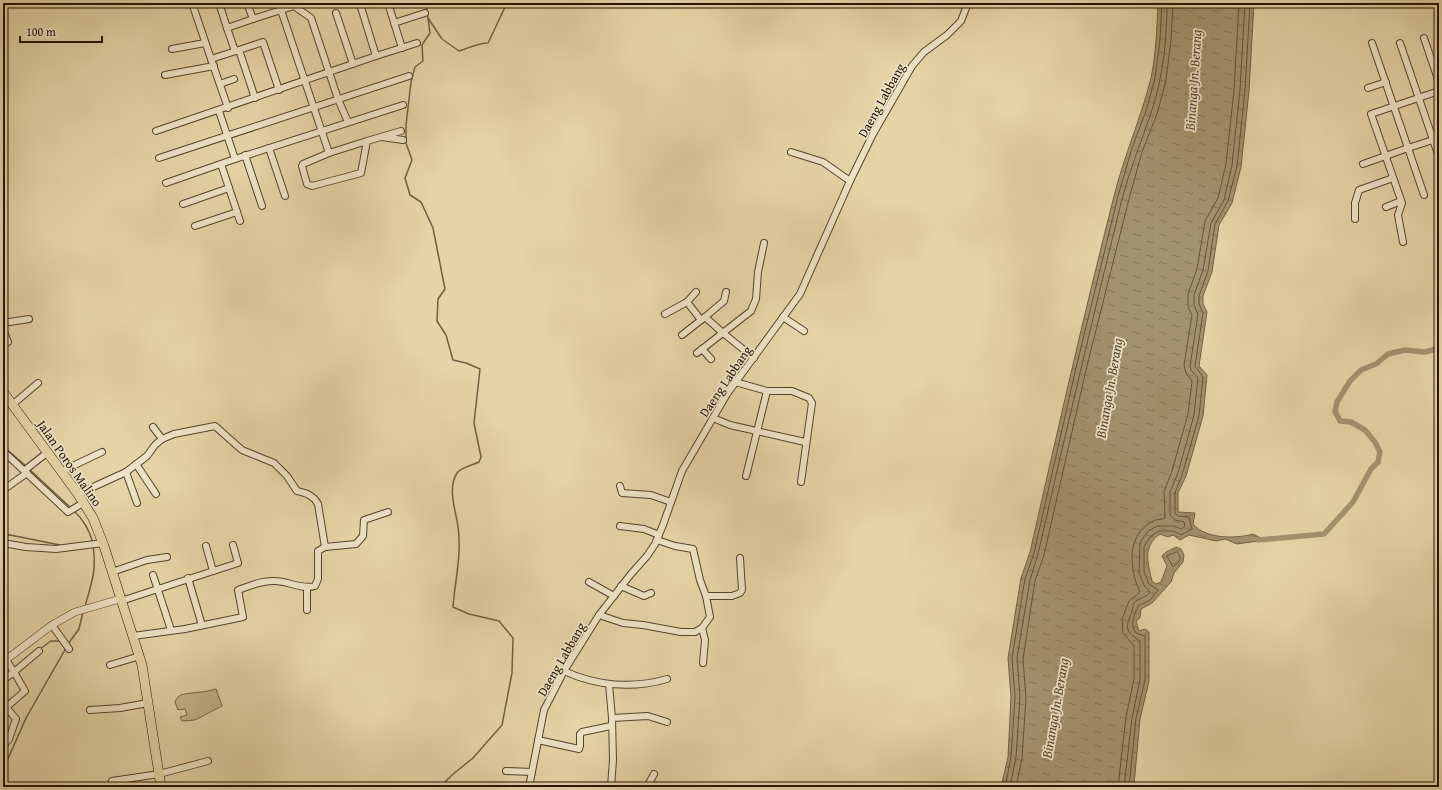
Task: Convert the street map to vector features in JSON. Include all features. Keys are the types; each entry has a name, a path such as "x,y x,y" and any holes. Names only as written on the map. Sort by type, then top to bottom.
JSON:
{"main road":[{"name":"Jalan Poros Malino","path":"3,392 62,471 78,494 80,504 92,518 96,544 112,572 120,600 140,656 161,787"}],"street":[{"path":"192,3 228,108"},
{"path":"219,3 227,28 255,98"},
{"path":"247,3 253,19"},
{"path":"388,3 402,48"},
{"name":"Daeng Labbang","path":"529,787 544,710 564,671 599,615 621,586 647,556 658,537 682,471 735,382 796,300 805,284 850,181 886,112 917,59 961,21 968,3"},
{"path":"360,4 376,56"},
{"path":"227,28 294,6 310,16 338,99 348,122"},
{"path":"281,10 328,153"},
{"path":"394,24 425,12"},
{"path":"336,13 353,64"},
{"path":"1424,38 1439,82"},
{"path":"211,59 263,42 279,90"},
{"path":"156,131 228,108 417,42"},
{"path":"172,49 205,43"},
{"path":"1372,43 1424,194"},
{"path":"1400,43 1419,98 1436,139 1439,157"},
{"path":"165,75 214,66"},
{"path":"159,158 409,76"},
{"path":"220,84 234,79"},
{"path":"1368,88 1386,82"},
{"path":"1403,242 1398,215 1401,201 1371,114 1439,91"},
{"path":"166,183 245,155 403,104"},
{"path":"219,111 234,159"},
{"path":"367,141 360,173 309,186 302,165 328,153 401,130"},
{"path":"380,136 403,140"},
{"path":"1363,164 1436,139"},
{"path":"269,148 285,196"},
{"path":"791,152 823,162 850,181"},
{"path":"245,155 262,206"},
{"path":"221,164 240,221"},
{"path":"1355,219 1355,203 1359,190 1393,178"},
{"path":"183,204 229,188"},
{"path":"1386,207 1401,201"},
{"path":"196,226 237,212"},
{"path":"711,359 699,351 744,317 754,306 758,272 764,243"},
{"path":"665,314 687,302 696,292"},
{"path":"682,335 724,300 726,292"},
{"path":"687,302 703,318 754,358"},
{"path":"783,317 804,331"},
{"path":"3,323 29,319"},
{"path":"3,329 8,342"},
{"path":"735,382 767,391 792,391 811,400 801,482"},
{"path":"12,405 38,383"},
{"path":"746,476 767,391"},
{"path":"713,418 730,425 806,442"},
{"path":"78,494 126,472 147,456 155,445 162,439 174,434 215,426 242,450 274,463 283,470 297,491 310,495 315,499 318,504 325,547"},
{"path":"153,427 162,439"},
{"path":"3,451 68,512 80,504"},
{"path":"3,490 48,452"},
{"path":"62,471 102,452"},
{"path":"136,464 156,494"},
{"path":"126,472 137,502"},
{"path":"620,486 622,494 650,495 671,502"},
{"path":"134,636 184,629 243,617 238,590 265,581 275,581 312,588 317,585 318,551 325,547 356,544 363,536 364,520 388,512"},
{"path":"599,615 623,623 682,632 695,632 702,628 710,617 706,596 700,580 693,549 675,546 644,529 620,526"},
{"path":"3,543 26,547 56,549 96,544"},
{"path":"3,746 9,739 16,719 5,709 25,691 14,672 5,661 52,625 75,612 157,589 238,563 233,544"},
{"path":"206,546 213,571"},
{"path":"112,572 146,560 167,557"},
{"path":"706,596 732,596 740,593 742,590 740,558"},
{"path":"153,574 170,628"},
{"path":"188,578 201,622"},
{"path":"589,582 614,596"},
{"path":"621,586 644,596 652,593"},
{"path":"307,587 307,610"},
{"path":"52,625 68,648"},
{"path":"702,628 705,640 703,663"},
{"path":"3,680 39,651"},
{"path":"110,665 140,656"},
{"path":"564,671 590,681 609,684 644,684 667,679"},
{"path":"609,684 612,718 613,760 611,787"},
{"path":"90,710 120,708 148,703"},
{"path":"612,718 648,716 667,722"},
{"path":"538,740 578,749 580,746 580,734 582,732 611,726"},
{"path":"109,787 112,781 159,774 208,761"},
{"path":"506,771 532,772"},
{"path":"647,787 654,774"}],"shaded area":[{"path":"216,689 222,706 195,720 182,721 180,717 187,715 185,709 178,710 175,702 178,697 185,694"}],"water":[{"name":"Binanga Jn. Berang","path":"1158,3 1254,3 1249,91 1241,167 1232,203 1219,225 1212,272 1203,296 1203,304 1207,312 1199,366 1207,375 1203,416 1186,476 1178,493 1178,512 1195,513 1193,524 1205,533 1230,537 1253,534 1265,540 1237,544 1225,539 1216,541 1189,535 1180,540 1173,535 1168,537 1160,534 1151,544 1148,562 1152,581 1156,584 1161,582 1167,566 1162,556 1166,552 1176,547 1181,549 1184,555 1183,562 1174,573 1171,582 1152,603 1141,609 1140,618 1136,621 1139,631 1145,629 1149,632 1149,681 1140,719 1134,785 1132,787 1001,787 1008,757 1011,697 1008,658 1021,578 1030,552 1081,329 1114,196 1151,78 1157,31"}],"waterway":[{"path":"426,3 430,33 422,45 423,61 415,67 411,82 406,125 406,143 412,160 405,178 410,195 421,202 433,228 445,289 438,299 437,321 446,335 453,360 466,363 480,369 474,423 481,457 479,462 464,468 457,473 454,479 452,492 459,537 458,567 453,607 469,614 499,621 513,638 512,673 502,725 473,758 440,787"},
{"path":"428,18 442,39 459,51 488,43 507,3"},
{"path":"1258,540 1324,534 1353,502 1371,469 1378,462 1380,452 1375,442 1365,430 1351,422 1340,421 1335,411 1337,402 1350,381 1361,370 1376,364 1388,354 1405,350 1425,352 1436,349 1439,346"},
{"path":"3,446 27,467"},
{"path":"30,470 71,508"},
{"path":"74,511 86,525 93,543"},
{"path":"3,536 10,535 60,545"},
{"path":"85,607 94,570 93,546"},
{"path":"68,644 79,629 83,612"},
{"path":"40,649 51,641 61,641"},
{"path":"3,770 26,718 66,648"}]}
